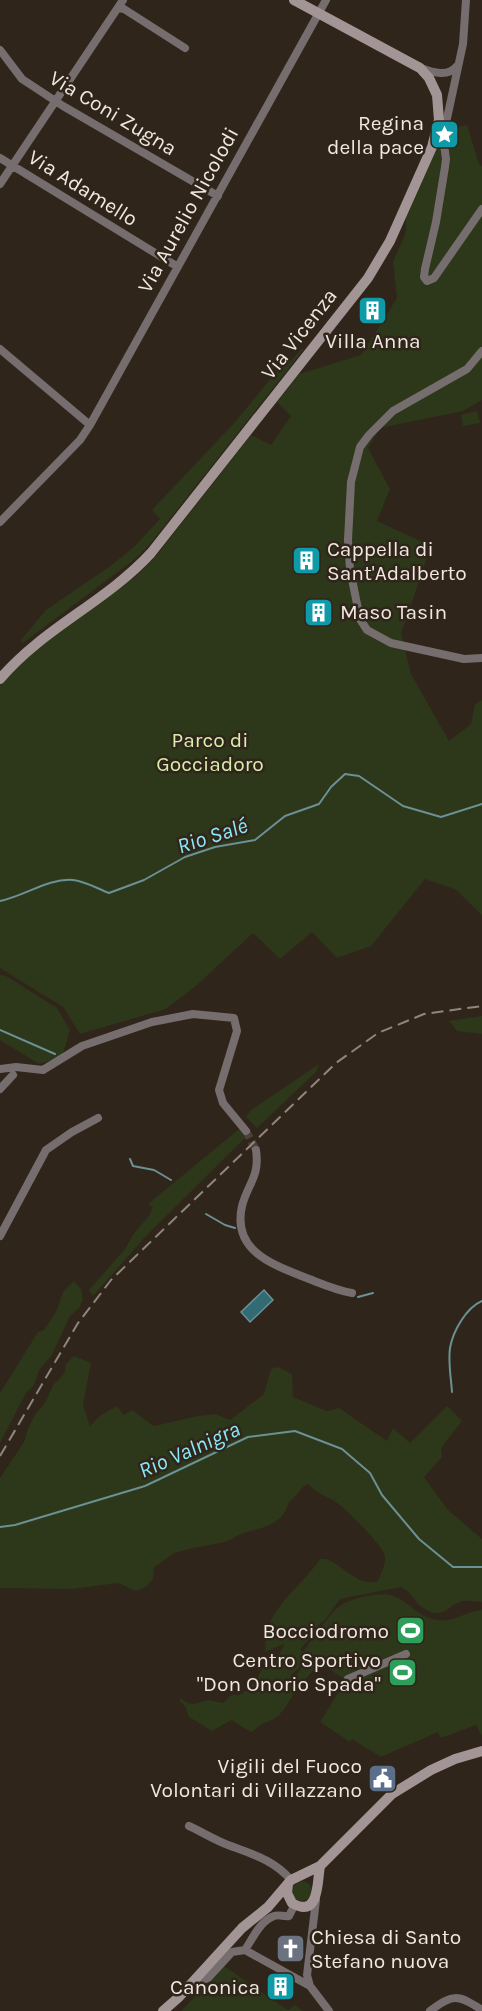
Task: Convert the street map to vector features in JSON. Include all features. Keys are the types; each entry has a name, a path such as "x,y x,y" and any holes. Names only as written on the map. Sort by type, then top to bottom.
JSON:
{"main road":[{"name":"Via Vicenza","path":"0,679 31,647 142,563 368,278 390,241 432,147 438,130 440,110 432,83 420,68 294,0"},
{"path":"163,2011 242,1928 268,1907 293,1880 320,1866 381,1804 404,1786 448,1762 482,1751"},
{"path":"268,1907 279,1902 310,1904 317,1892 320,1866"},
{"path":"293,1880 313,1880 317,1892"},
{"path":"293,1880 286,1893 296,1904"}],"street":[{"path":"0,184 123,0"},
{"name":"Via Aurelio Nicolodi","path":"0,522 80,440 90,424 326,0"},
{"path":"466,0 464,35 458,65 453,75 443,137 446,159 436,222 425,269 424,277 427,281 434,278 482,209"},
{"path":"118,8 124,9 185,48"},
{"name":"Via Coni Zugna","path":"0,50 22,79 55,101 218,196"},
{"path":"420,68 453,75"},
{"path":"432,83 441,74"},
{"name":"Via Adamello","path":"0,158 177,267"},
{"path":"0,349 90,424"},
{"path":"482,351 467,369 393,411 360,447 351,483 348,540 350,568 360,620 367,630 391,643 464,659 482,658"},
{"path":"0,1069 16,1067 43,1070 82,1046 152,1022 193,1014 234,1018 237,1031 219,1090 223,1103 246,1131"},
{"path":"0,1089 13,1075"},
{"path":"0,1236 46,1150 98,1118"},
{"path":"256,1150 258,1165 243,1204 240,1221 243,1235 249,1246 262,1259 281,1268 339,1291 352,1293"},
{"path":"348,1678 406,1654"},
{"path":"189,1826 229,1846 258,1855 284,1871 293,1880"},
{"path":"317,1892 307,1975 310,1986 329,2011"},
{"path":"245,1950 256,1931 273,1916 289,1916 296,1904 313,1923"},
{"path":"187,1988 208,1978 232,1952 245,1950 310,1986"},
{"path":"430,2011 443,2001 454,1997 482,2010"}],"green space":[{"name":"Parco di Gocciadoro","path":"467,125 479,164 482,166 482,400 463,411 380,428 368,448 390,489 377,521 431,546 401,634 411,674 449,741 471,724 475,704 482,700 482,915 455,889 425,879 371,946 337,958 312,932 280,959 253,933 197,985 166,1009 80,1034 63,1007 0,968 0,685 34,651 135,577 156,556 251,435 271,445 291,416 277,402 299,374 361,355 397,298 393,262 406,232 406,215 440,131"},
{"path":"302,348 304,349 150,544 135,559 23,643 21,640 46,610 134,547 160,519 152,510 235,422 286,360 291,361"},
{"path":"477,411 480,423 463,426 461,415"},
{"path":"0,975 6,976 57,1008 70,1030 62,1057 39,1064 0,1040"},
{"path":"482,1016 482,1034 457,1031 449,1021"},
{"path":"319,1064 316,1072 257,1128 246,1117 251,1110"},
{"path":"239,1129 246,1137 147,1235 93,1296 89,1290 125,1249 134,1233 149,1216 153,1207 148,1204"},
{"path":"74,1281 81,1289 83,1300 79,1308 70,1316 52,1355 39,1370 34,1385 26,1393 0,1443 0,1393 38,1332 44,1330 57,1310 63,1292"},
{"path":"74,1356 91,1363 83,1405 90,1426 101,1415 117,1406 124,1415 132,1410 154,1426 216,1414 230,1420 264,1394 271,1369 278,1367 292,1374 293,1397 327,1411 339,1408 387,1441 393,1428 410,1443 447,1406 462,1421 441,1448 442,1457 424,1477 448,1510 482,1539 482,1602 463,1601 441,1613 431,1612 422,1607 401,1587 340,1599 300,1649 303,1652 337,1608 352,1600 367,1596 382,1594 394,1596 420,1613 438,1620 448,1620 482,1610 482,1736 476,1725 441,1738 438,1732 381,1757 352,1739 350,1742 320,1722 346,1680 319,1663 301,1685 293,1679 310,1657 307,1654 298,1669 291,1675 292,1681 298,1686 285,1708 277,1717 259,1726 253,1732 231,1720 212,1731 189,1717 180,1698 194,1704 208,1700 223,1703 230,1696 239,1695 247,1690 263,1667 279,1654 284,1644 265,1652 266,1635 271,1620 320,1559 333,1562 360,1580 377,1582 385,1563 383,1551 364,1528 341,1506 308,1484 289,1502 281,1517 270,1525 226,1541 175,1553 154,1567 153,1579 147,1586 136,1591 118,1583 72,1589 0,1588 0,1478 24,1442 36,1413 45,1403 53,1385 64,1374 66,1364"},
{"path":"302,1881 309,1884 312,1891 309,1898 302,1901 295,1898 292,1891 295,1884"},
{"path":"224,1966 288,2010 295,2005 303,2011 181,2011"}],"water":[{"path":"264,1290 273,1300 250,1322 241,1312"}],"waterway":[{"name":"Rio Salé","path":"0,901 46,884 64,880 82,882 109,893 144,880 185,857 215,847 255,840 285,816 319,804 331,787 345,774 359,776 403,806 441,817 482,804"},
{"path":"0,1030 55,1054"},
{"path":"130,1159 133,1166 154,1170 171,1180"},
{"path":"206,1214 235,1228"},
{"path":"358,1297 373,1293"},
{"path":"452,1392 449,1359 452,1341 466,1314 482,1301"},
{"name":"Rio Valnigra","path":"0,1527 15,1525 145,1486 248,1437 295,1431 342,1449 370,1473 382,1495 419,1539 453,1567 482,1567"}],"tunnel":[{"path":"246,1131 256,1150"}],"railway":[{"path":"0,1456 78,1323 111,1280 336,1063 378,1033 424,1014 482,1006"}],"place":[{"name":"Regina della pace","path":"445,135"},
{"name":"Villa Anna","path":"373,310"},
{"name":"Cappella di Sant'Adalberto","path":"306,561"},
{"name":"Maso Tasin","path":"319,612"},
{"name":"Bocciodromo","path":"410,1631"},
{"name":"Centro Sportivo \"Don Onorio Spada\"","path":"402,1672"},
{"name":"Vigili del Fuoco Volontari di Villazzano","path":"383,1778"},
{"name":"Chiesa di Santo Stefano nuova","path":"290,1949"},
{"name":"Canonica","path":"281,1987"}]}
